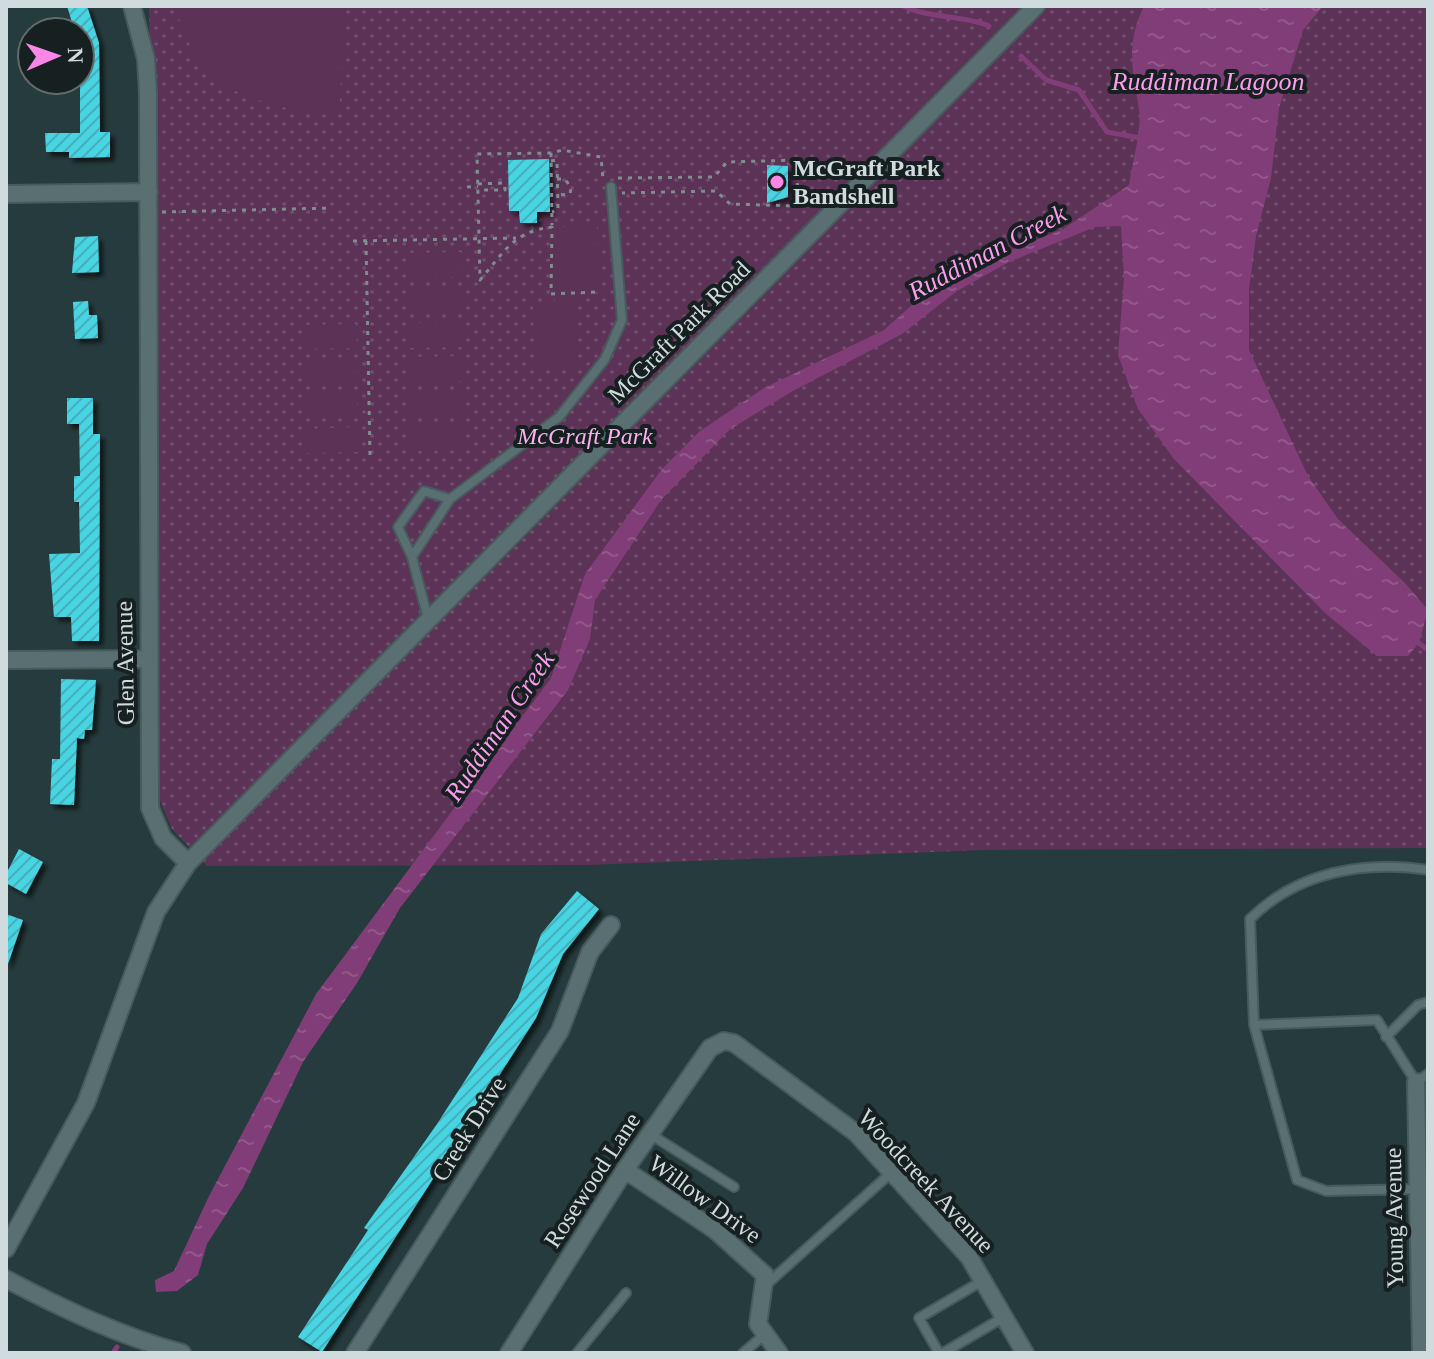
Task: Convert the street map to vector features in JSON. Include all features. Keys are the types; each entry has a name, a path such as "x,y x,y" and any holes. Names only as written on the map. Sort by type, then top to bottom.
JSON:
{"street":[{"name":"McGraft Park Road","path":"188,863 1036,6"},
{"name":"Glen Avenue","path":"135,14 146,59 149,192 147,659 150,808 163,838 188,863"},
{"path":"6,194 149,192"},
{"path":"6,660 147,659"},
{"path":"6,1249 86,1103 156,912 188,863"},
{"name":"Creek Drive","path":"355,1353 560,1031 590,952 611,925"},
{"name":"Rosewood Lane","path":"510,1353 650,1133 710,1048 724,1041"},
{"name":"Woodcreek Avenue","path":"724,1041 734,1043 856,1133 969,1257 1025,1353"},
{"name":"Young Avenue","path":"1421,1353 1424,1263 1418,1189 1422,1078"},
{"name":"Willow Drive","path":"625,1170 715,1230 765,1275 764,1286"},
{"path":"6,1279 70,1312 182,1353"},
{"path":"764,1286 758,1324 779,1353"}],"lane":[{"path":"412,557 450,499 559,417 605,359 622,320 611,190"},
{"path":"428,619 412,557 398,527 424,491 450,499"},
{"path":"1418,1189 1326,1191 1297,1180 1254,1025 1250,919 1267,902 1308,880 1354,867 1428,870"},
{"path":"1386,1037 1418,1005 1428,1002"},
{"path":"1254,1025 1377,1020 1386,1037 1422,1078"},
{"path":"650,1133 734,1187"},
{"path":"764,1286 892,1172"},
{"path":"983,1280 919,1318 941,1353 1004,1317"},
{"path":"577,1353 626,1293"},
{"path":"743,1353 765,1333"}],"path":[{"path":"552,227 530,229 516,238 480,280 477,154 577,151 601,157 600,179 714,177 727,162 798,160 797,206 730,204 716,191 611,190"},
{"path":"551,153 551,294 595,292"},
{"path":"551,161 557,160 558,195 558,210 552,212"},
{"path":"557,179 565,179 571,188 570,194 558,195"},
{"path":"467,187 505,190 504,183 478,187"},
{"path":"162,212 332,208"},
{"path":"353,241 516,238"},
{"path":"366,241 370,455"}],"green space":[{"name":"McGraft Park","path":"149,6 1428,6 1428,848 984,850 589,865 207,866 172,829 159,799"},
{"path":"175,6 345,6 339,115 276,106 219,81 191,47"},
{"path":"597,226 599,292 575,293 577,369 535,370 533,304 555,303 552,227"},
{"path":"461,252 462,277 408,278 407,253"},
{"path":"462,287 462,312 408,313 408,288"},
{"path":"463,322 463,347 409,348 409,323"},
{"path":"356,324 357,348 303,349 302,325"},
{"path":"463,356 463,381 409,383 409,357"},
{"path":"357,358 358,382 303,383 303,359"},
{"path":"463,391 464,416 410,417 409,392"},
{"path":"357,392 358,417 303,418 303,394"},
{"path":"464,425 464,450 410,451 410,426"},
{"path":"358,427 359,452 304,453 303,429"}],"water":[{"name":"Ruddiman Lagoon","path":"1144,6 1323,6 1303,30 1279,108 1271,178 1256,236 1249,289 1249,350 1308,476 1338,519 1406,584 1428,610 1419,643 1408,656 1377,656 1325,613 1174,459 1138,409 1118,355 1124,278 1121,226 1095,227 1009,262 957,291 902,334 791,392 729,430 661,500 595,600 590,639 568,690 400,908 357,983 303,1062 243,1188 207,1244 198,1275 177,1291 156,1292 155,1280 174,1271 209,1196 316,994 551,678 585,574 662,469 700,431 764,388 884,330 924,294 989,259 1063,229 1129,185 1140,118 1132,45"}],"building":[{"path":"67,6 87,6 90,16 70,16"},
{"path":"96,34 99,43 100,132 110,132 110,157 69,158 69,152 46,152 45,133 80,133 80,96 96,96"},
{"path":"549,159 550,212 537,212 537,223 520,223 519,211 509,211 508,160"},
{"name":"McGraft Park Bandshell","path":"767,165 788,166 788,197 767,203"},
{"path":"98,236 99,272 72,273 75,237"},
{"path":"88,301 89,315 97,315 98,338 75,339 73,302"},
{"path":"67,398 93,398 93,434 100,434 99,641 72,641 71,617 54,617 49,554 80,553 79,502 74,502 74,476 80,476 79,424 67,424"},
{"path":"61,679 96,680 92,730 85,730 84,739 77,738 74,805 50,804 52,759 60,759"},
{"path":"19,849 43,862 26,894 6,883 6,874"},
{"path":"577,891 599,909 563,954 536,1018 322,1352 298,1337 368,1230 364,1228 437,1124 518,998 541,934"},
{"path":"6,914 23,920 8,964 6,964"}],"waterway":[{"path":"903,6 989,26"},
{"path":"1021,56 1046,80 1079,90 1107,132 1140,138"},
{"path":"1416,641 1428,650"},
{"name":"Ruddiman Creek","path":"113,1353 117,1347"}],"place":[{"name":"McGraft Park Bandshell","path":"777,182"}]}
